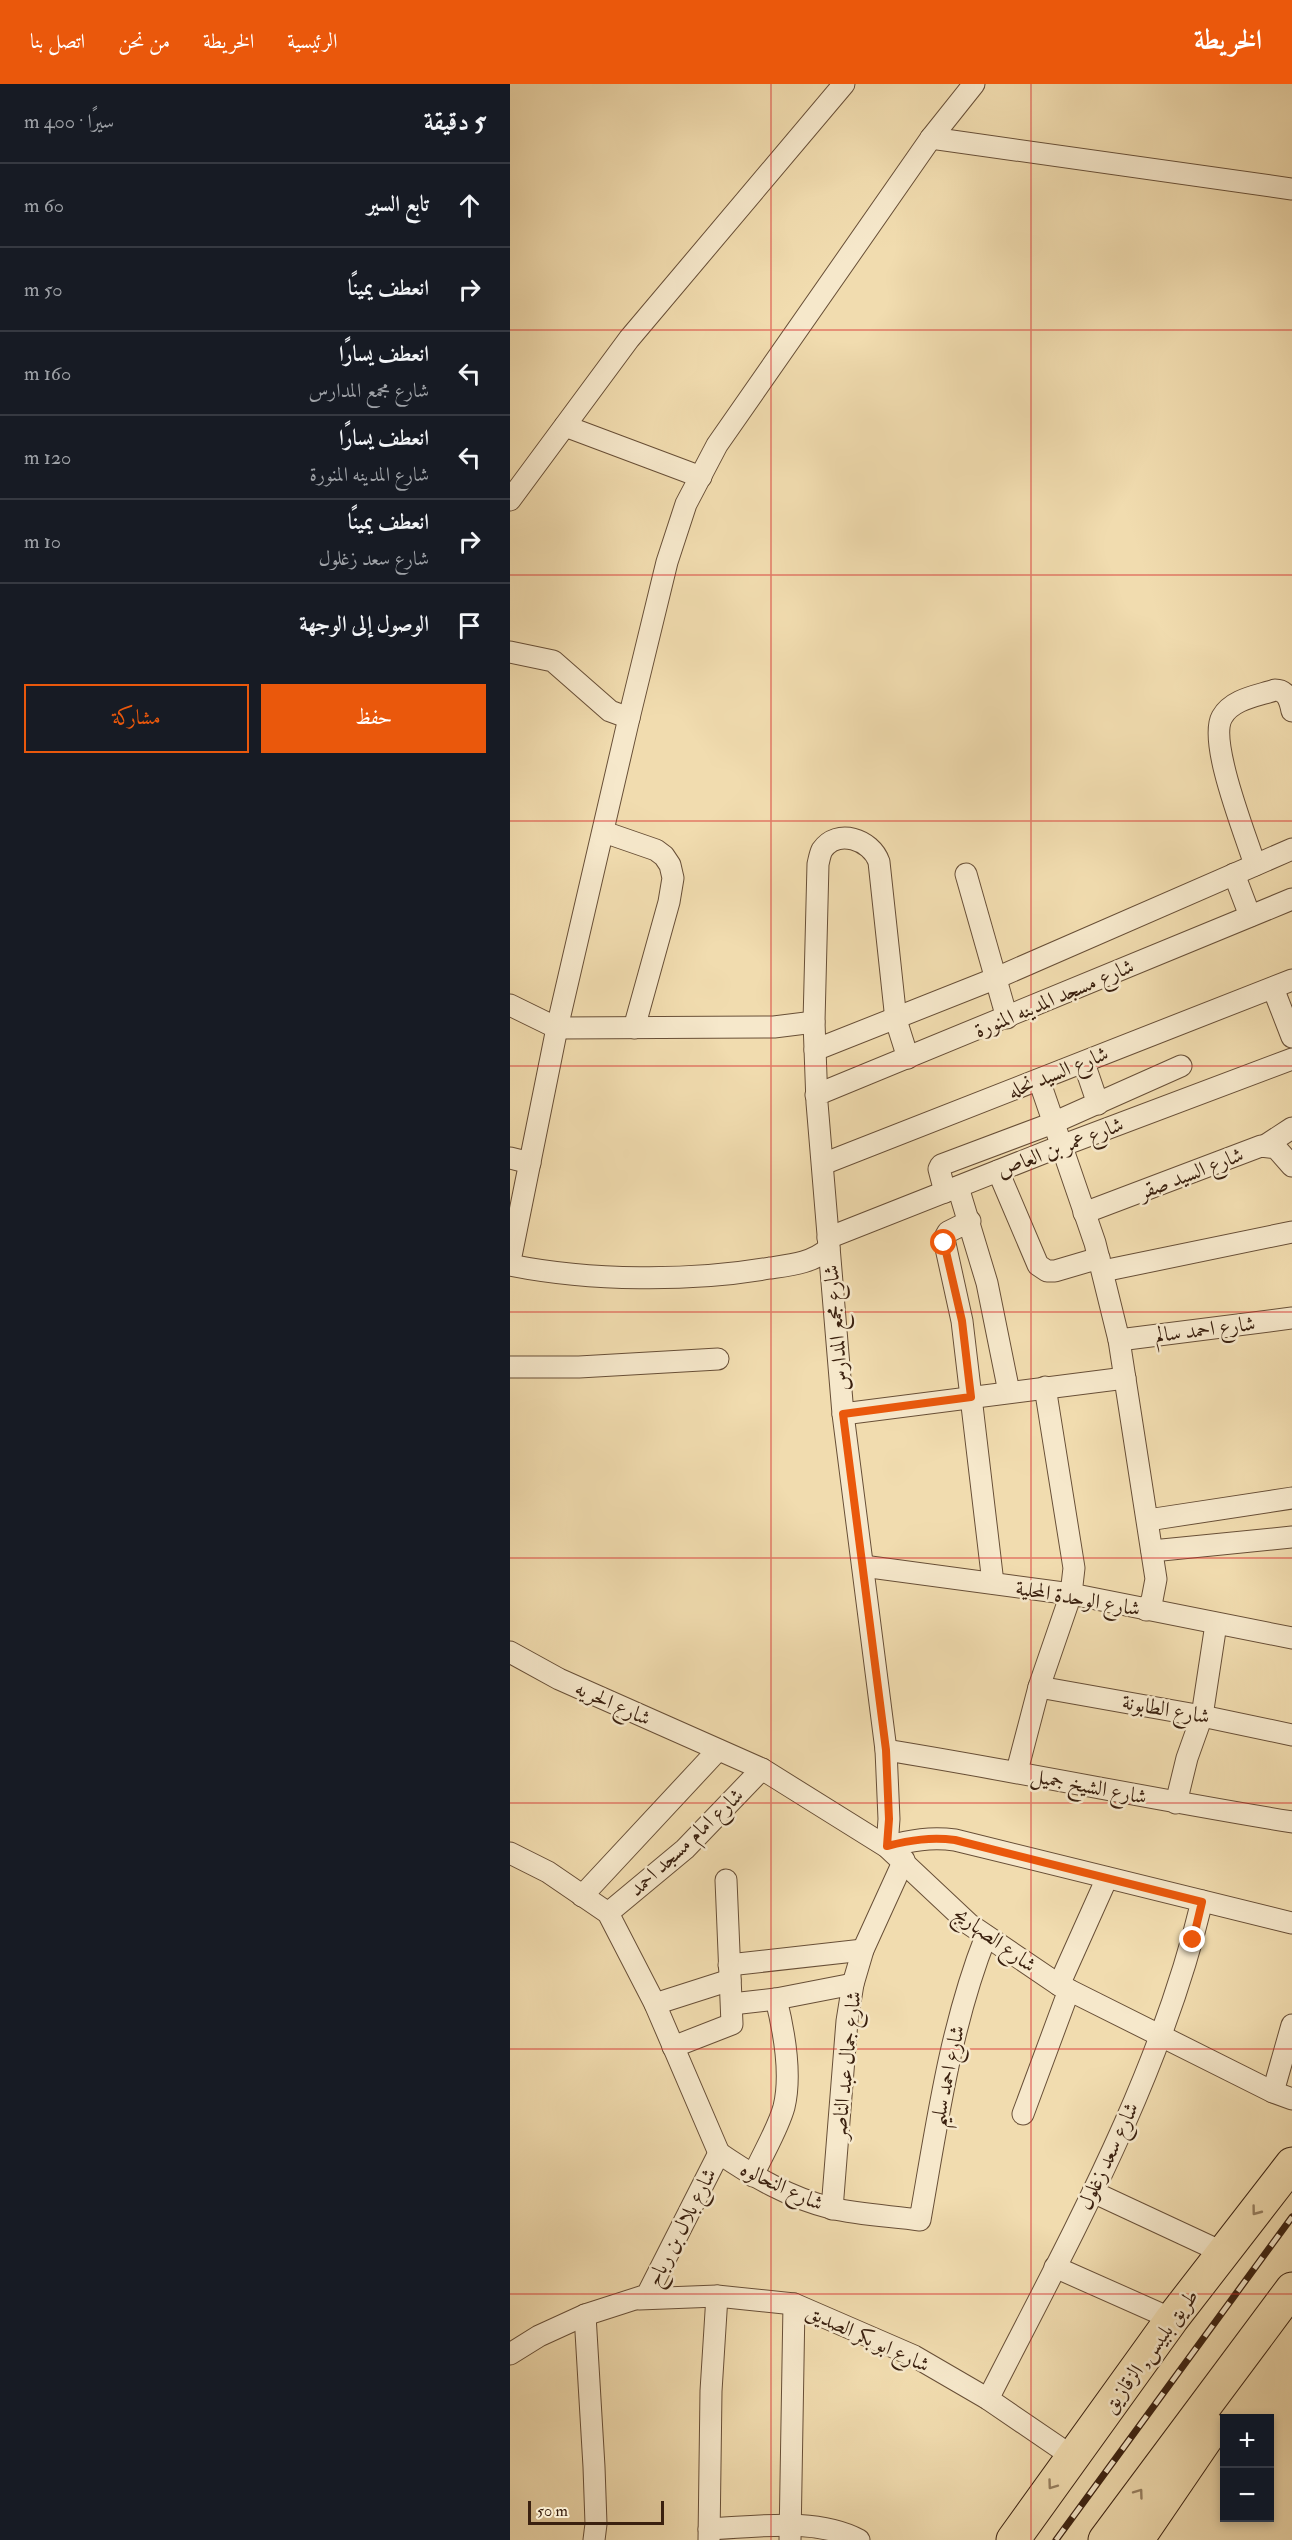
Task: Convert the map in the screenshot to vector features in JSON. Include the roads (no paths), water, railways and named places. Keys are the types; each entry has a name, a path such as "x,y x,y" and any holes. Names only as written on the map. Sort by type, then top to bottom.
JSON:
{"highway":[{"name":"طريق بلبيس, الزقازيق","path":"1013,2540 1172,2319 1292,2164"},
{"path":"1105,2540 1292,2289"},
{"path":"1137,2540 1285,2325"}],"street":[{"path":"510,500 629,339 844,84"},
{"path":"510,1263 520,1161 557,1028 666,562 687,504 717,445 931,138 974,84"},
{"path":"931,138 1292,189"},
{"path":"565,426 701,477"},
{"path":"510,651 553,661 610,711 629,718"},
{"path":"1255,866 1224,767 1218,732 1222,718 1230,708 1240,701 1275,690 1286,693 1292,711"},
{"path":"604,832 656,850 664,856 671,872 669,902 634,1028"},
{"name":"شارع مجمع المدارس","path":"895,1853 889,1819 886,1750 843,1414 816,1095 814,1022 818,864 822,850 844,839 861,840 869,845 879,862 896,1020 908,1058"},
{"path":"815,1050 896,1020 994,979 1292,849"},
{"path":"966,874 983,929 994,979 1007,1017"},
{"path":"1234,874 1250,916"},
{"name":"شارع مسجد المدينه المنورة","path":"816,1095 1292,899"},
{"path":"1282,984 1292,1037"},
{"name":"شارع السيد نحله","path":"823,1164 1282,984"},
{"path":"510,1005 557,1028 774,1027 814,1022"},
{"name":"شارع عمر بن العاص","path":"510,1263 620,1277 686,1278 795,1264 820,1256 829,1243 952,1189 1292,1059"},
{"path":"1084,1062 1098,1104"},
{"path":"1009,1392 987,1283 970,1221 952,1189 939,1174 941,1165 1053,1123 1182,1066"},
{"path":"1039,1080 1101,1265 1119,1340 1156,1579 1152,1600 1146,1610"},
{"path":"1266,1145 1292,1128"},
{"name":"شارع السيد صقر","path":"1084,1213 1266,1145 1276,1148 1292,1166"},
{"path":"998,1171 1038,1265 1047,1271 1101,1265 1292,1232"},
{"path":"970,1221 948,1232 944,1239 962,1321 993,1583"},
{"name":"شارع احمد سالم","path":"1119,1340 1292,1318"},
{"path":"510,1367 579,1367 718,1359"},
{"path":"843,1414 1125,1378"},
{"path":"1017,1771 1039,1687 1071,1594 1074,1568 1045,1387"},
{"path":"1148,1520 1292,1498"},
{"path":"1152,1551 1292,1537"},
{"name":"شارع الوحدة المحلية","path":"863,1566 1071,1594 1292,1638"},
{"path":"1176,1803 1187,1758 1202,1716 1216,1624"},
{"name":"شارع الحريه","path":"510,1652 559,1679 718,1750"},
{"name":"شارع الطابونة","path":"1039,1687 1202,1716 1292,1735"},
{"path":"582,1896 718,1750"},
{"name":"شارع الصهاريج","path":"718,1750 762,1769 895,1853 947,1903 986,1936 1064,1988 1282,2096"},
{"name":"شارع الشيخ جميل","path":"886,1750 1017,1771 1176,1803 1292,1822"},
{"name":"شارع امام مسجد احمد","path":"608,1913 685,1849 762,1769"},
{"path":"895,1853 913,1839 947,1839 1292,1923"},
{"path":"510,1853 548,1872 608,1913 655,2004 718,2153"},
{"name":"شارع جمال عبد الناصر","path":"832,2209 847,2021 863,1950 895,1853"},
{"path":"1023,2114 1064,1988 1107,1878"},
{"path":"673,2047 731,2026 726,1880"},
{"name":"شارع سعد زغلول","path":"988,2399 1093,2192 1161,2037 1185,1969 1202,1902"},
{"name":"شارع احمد سليم","path":"920,2220 956,2031 972,1971 986,1936"},
{"path":"655,2004 730,1973 863,1950"},
{"path":"732,2004 776,1999 854,1984"},
{"path":"753,2176 784,2107 786,2064 782,2024 776,1999"},
{"path":"1282,2096 1292,2025"},
{"name":"شارع النحالوه","path":"718,2153 753,2176 791,2195 832,2209 920,2220"},
{"name":"شارع بلال بن رباح","path":"510,2354 539,2336 585,2315 639,2299 651,2291 687,2211 718,2153"},
{"path":"1093,2192 1224,2253"},
{"path":"1055,2266 1172,2319"},
{"path":"717,2296 711,2391 709,2534 790,2533 818,2528 859,2540"},
{"name":"شارع ابو بكر الصديق","path":"639,2299 717,2296 794,2304 914,2356 988,2399 1073,2457"},
{"path":"790,2533 794,2304"},
{"path":"585,2315 594,2467 596,2524 594,2540"}],"railway":[{"path":"1056,2540 1292,2217"}]}
